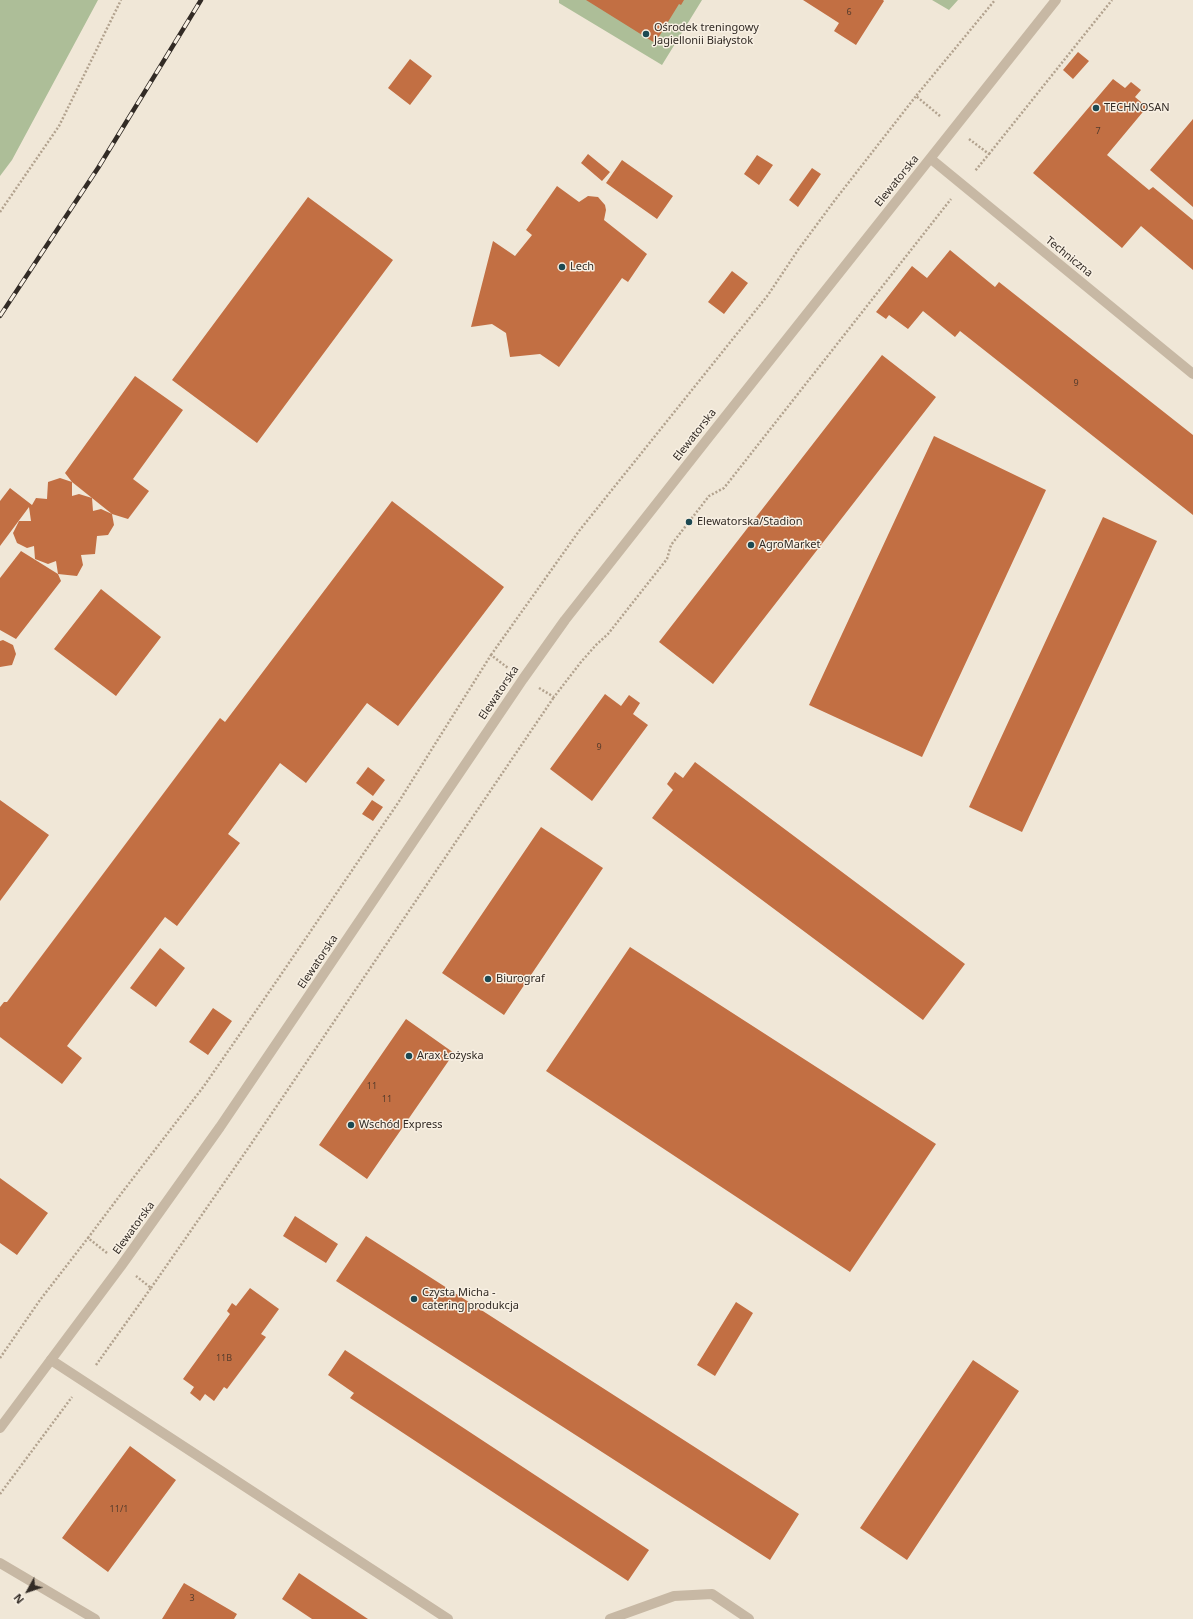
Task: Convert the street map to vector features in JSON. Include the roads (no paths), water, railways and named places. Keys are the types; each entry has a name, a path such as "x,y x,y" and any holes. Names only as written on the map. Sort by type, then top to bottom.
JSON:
{"street":[{"name":"Elewatorska","path":"0,1428 135,1246 220,1127 523,679 566,620 709,437 1056,0"},
{"name":"Techniczna","path":"931,159 962,186 1193,374"},
{"path":"51,1360 448,1619"},
{"path":"0,1563 95,1619"},
{"path":"610,1619 674,1596 712,1594 748,1619"}],"railway":[{"path":"0,316 98,168 201,0"}],"place":[{"name":"Ośrodek treningowy Jagiellonii Białystok","path":"646,34"},
{"name":"TECHNOSAN","path":"1096,108"},
{"name":"Lech","path":"562,267"},
{"name":"Elewatorska/Stadion","path":"689,522"},
{"name":"AgroMarket","path":"751,545"},
{"name":"Biurograf","path":"488,979"},
{"name":"Arax Łożyska","path":"409,1056"},
{"name":"Wschód Express","path":"351,1125"},
{"name":"Czysta Micha - catering produkcja","path":"414,1299"}]}
